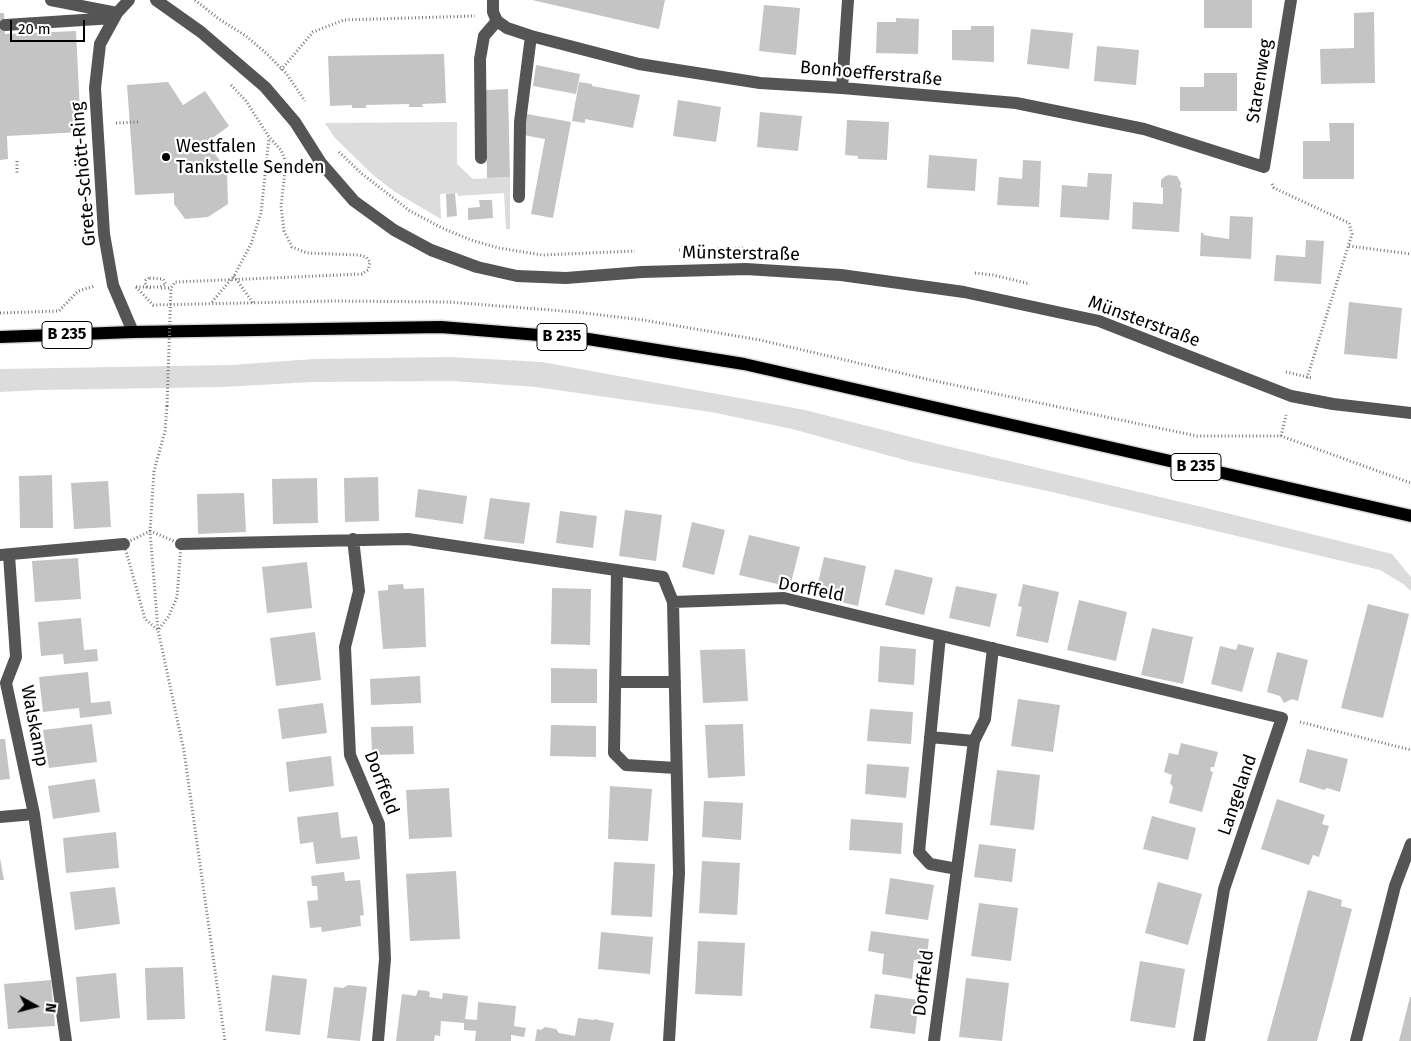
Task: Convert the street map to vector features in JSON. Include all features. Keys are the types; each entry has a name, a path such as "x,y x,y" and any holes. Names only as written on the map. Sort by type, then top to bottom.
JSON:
{"main road":[{"name":"B 235","path":"0,337 133,332 441,327 588,339 744,364 1411,516"}],"street":[{"path":"51,0 116,16"},
{"name":"Grete-Schött-Ring","path":"129,0 116,16 100,44 95,88 104,234 113,285 133,332"},
{"name":"Münsterstraße","path":"156,0 202,32 265,88 295,122 321,163 354,201 394,230 430,250 476,267 517,276 566,278 642,272 746,269 841,275 964,292 1099,321 1291,396 1333,404 1411,413"},
{"path":"481,158 480,59 484,36 497,21 493,12 493,0"},
{"path":"842,88 848,0"},
{"name":"Starenweg","path":"1264,167 1290,0"},
{"path":"5,25 116,16"},
{"name":"Bonhoefferstraße","path":"497,21 507,28 531,36 639,64 760,83 1016,103 1144,128 1264,167"},
{"path":"519,197 520,122 531,36"},
{"name":"Dorffeld","path":"353,539 360,591 345,647 349,745 350,755 379,824 385,959 378,1041"},
{"path":"181,544 408,539 663,577 673,602 679,873 668,1041"},
{"name":"Walskamp","path":"66,1041 34,814 6,683 16,657 5,555 124,544"},
{"path":"617,570 614,752 626,765 676,768"},
{"name":"Dorffeld","path":"673,602 784,598 1282,718"},
{"path":"940,636 919,852 930,864 956,869"},
{"name":"Dorffeld","path":"934,1041 974,741 985,719 993,648"},
{"path":"615,682 675,682"},
{"name":"Langeland","path":"1199,1041 1224,889 1282,718"},
{"path":"930,737 974,741"},
{"path":"0,817 34,814"},
{"path":"1356,1041 1395,886 1411,844"}],"path":[{"path":"195,0 219,19 246,36 282,69 306,103"},
{"path":"265,88 313,32 344,20 478,15"},
{"path":"225,80 246,101 269,137 281,150 286,162 281,206 284,230 292,247 307,253 359,255 366,257 370,262 368,270 362,274 175,282 171,288 165,431 154,471 150,531 158,630 184,751 225,1041"},
{"path":"109,124 138,122"},
{"path":"136,287 153,304 212,303 234,276 251,244 262,213 269,137"},
{"path":"337,150 360,173 410,211 442,228 471,240 499,248 542,255 642,251"},
{"path":"17,161 18,175"},
{"path":"1271,181 1274,188 1349,224 1352,234 1307,377 1291,396"},
{"path":"1349,246 1411,254"},
{"path":"670,250 747,248"},
{"path":"973,272 1031,285"},
{"path":"234,276 253,303"},
{"path":"0,313 59,310 78,291 90,287 133,285 136,287 160,288 166,284 163,279 146,280 145,283 147,287 171,288"},
{"path":"1284,371 1315,379"},
{"path":"1197,436 1281,436 1411,483"},
{"path":"124,544 145,619 158,630"},
{"path":"158,630 169,616 177,597 181,544"},
{"path":"1282,718 1411,750"}],"shaded area":[{"path":"457,122 457,164 473,179 510,177 510,229 506,229 504,193 458,196 457,193 440,194 441,219 395,192 373,175 335,138 325,123"},
{"path":"450,357 542,362 805,410 1392,554 1411,577 1411,591 1380,570 1052,492 912,462 792,429 711,412 536,387 452,381 312,382 223,387 0,392 0,369 231,365 314,359"}],"building":[{"path":"532,0 665,0 659,29"},
{"path":"1204,0 1252,0 1252,28 1204,28"},
{"path":"764,5 800,8 796,55 759,51"},
{"path":"1374,12 1375,83 1321,84 1320,49 1354,48 1354,13"},
{"path":"0,13 4,13 5,34 76,31 81,132 7,136 8,159 0,160"},
{"path":"896,18 919,19 918,54 876,53 877,22 896,22"},
{"path":"971,26 994,26 994,62 952,60 952,30 971,30"},
{"path":"1031,29 1073,33 1069,69 1027,64"},
{"path":"1097,46 1139,50 1136,85 1094,81"},
{"path":"444,54 446,103 422,104 423,107 409,107 409,104 366,105 366,108 352,108 352,105 330,106 328,56"},
{"path":"536,65 580,74 576,94 533,86"},
{"path":"1204,73 1237,73 1237,111 1180,111 1180,87 1204,87"},
{"path":"168,82 183,105 205,91 229,126 207,142 227,171 228,204 208,217 185,219 174,204 174,193 135,195 127,85"},
{"path":"579,82 640,95 633,128 585,119 585,123 572,121"},
{"path":"508,89 510,177 487,178 486,90"},
{"path":"678,100 721,107 716,142 673,136"},
{"path":"760,112 802,116 798,151 757,147"},
{"path":"527,114 571,122 553,218 531,214 545,139 523,135"},
{"path":"847,120 889,122 887,160 858,159 858,156 845,155"},
{"path":"1329,123 1354,123 1354,179 1303,179 1303,141 1330,141"},
{"path":"929,155 977,159 975,191 927,188"},
{"path":"1023,160 1041,161 1039,207 997,205 999,177 1022,179"},
{"path":"1088,173 1112,174 1109,220 1060,217 1062,185 1087,187"},
{"path":"1168,175 1177,176 1182,188 1179,232 1132,229 1133,202 1163,204 1161,180"},
{"path":"455,193 457,216 447,217 446,194"},
{"path":"479,200 492,200 493,218 468,220 468,208 480,207"},
{"path":"1230,216 1253,217 1251,259 1200,256 1201,233 1204,233 1203,235 1229,239"},
{"path":"1306,240 1324,241 1321,284 1274,281 1276,255 1305,257"},
{"path":"1349,302 1402,308 1397,359 1344,354"},
{"path":"52,475 53,528 20,528 19,476"},
{"path":"378,477 379,521 345,522 344,478"},
{"path":"317,478 318,523 273,524 272,479"},
{"path":"108,481 111,527 74,529 71,483"},
{"path":"418,489 467,496 463,524 415,517"},
{"path":"244,493 246,532 198,534 197,494"},
{"path":"490,498 530,503 524,544 484,539"},
{"path":"625,510 662,515 656,561 619,556"},
{"path":"560,511 597,516 593,548 556,543"},
{"path":"692,522 725,530 714,575 682,567"},
{"path":"749,535 800,547 790,587 739,575"},
{"path":"824,557 866,566 858,606 815,596"},
{"path":"78,558 81,599 35,602 32,561"},
{"path":"307,562 312,608 267,613 262,567"},
{"path":"895,569 933,578 924,615 885,605"},
{"path":"403,584 404,589 424,588 426,647 383,649 378,591 388,590 388,585"},
{"path":"1023,584 1059,592 1048,643 1016,636 1022,607 1018,606"},
{"path":"956,586 997,594 990,627 949,618"},
{"path":"552,588 591,589 590,645 551,644"},
{"path":"1079,600 1127,612 1116,661 1067,650"},
{"path":"1368,604 1409,614 1383,718 1341,708"},
{"path":"81,618 84,650 97,649 98,661 64,664 63,654 41,656 38,622"},
{"path":"1152,628 1193,637 1183,684 1141,675"},
{"path":"315,632 321,680 276,686 270,638"},
{"path":"1238,644 1254,648 1242,692 1211,684 1220,646 1236,650"},
{"path":"880,646 916,649 914,685 878,682"},
{"path":"745,649 748,701 703,703 700,650"},
{"path":"1277,652 1308,660 1298,701 1292,699 1284,703 1280,696 1267,692"},
{"path":"551,668 597,669 597,703 551,703"},
{"path":"88,672 91,703 110,701 112,714 80,718 79,708 43,712 39,677"},
{"path":"420,676 421,703 371,705 370,679"},
{"path":"1018,699 1060,705 1053,752 1011,746"},
{"path":"323,703 327,733 282,739 278,709"},
{"path":"870,709 913,712 911,744 867,741"},
{"path":"92,724 97,762 49,768 43,730"},
{"path":"743,724 745,776 708,778 705,725"},
{"path":"551,725 596,726 596,757 550,756"},
{"path":"413,726 414,754 372,755 371,727"},
{"path":"0,739 5,739 10,779 0,780"},
{"path":"1181,743 1218,752 1214,767 1211,767 1210,771 1213,772 1202,812 1169,803 1173,787 1170,783 1172,775 1164,772 1169,753 1178,755"},
{"path":"1307,749 1348,759 1340,792 1327,788 1324,790 1299,782"},
{"path":"331,756 334,786 289,792 286,762"},
{"path":"867,764 909,767 906,798 865,794"},
{"path":"997,770 1040,775 1034,830 990,825"},
{"path":"95,779 100,812 53,819 48,786"},
{"path":"610,786 652,789 648,841 608,839"},
{"path":"449,788 452,837 409,839 406,790"},
{"path":"1277,799 1325,815 1322,824 1329,826 1319,857 1313,855 1309,865 1261,849"},
{"path":"704,801 743,803 741,840 702,837"},
{"path":"338,812 341,838 357,836 360,859 316,864 313,842 300,844 297,817"},
{"path":"1152,816 1196,828 1188,860 1143,849"},
{"path":"851,819 903,823 901,854 849,850"},
{"path":"116,832 119,868 66,873 63,838"},
{"path":"979,844 1016,849 1012,882 974,877"},
{"path":"0,858 4,880 0,880"},
{"path":"702,861 740,863 737,915 699,913"},
{"path":"614,862 655,864 652,917 611,915"},
{"path":"456,871 460,939 410,941 406,874"},
{"path":"344,872 345,881 360,880 364,915 360,916 361,926 322,932 321,927 310,928 307,901 318,900 317,886 312,886 311,876"},
{"path":"890,878 934,885 928,920 885,914"},
{"path":"1158,882 1202,894 1188,945 1145,933"},
{"path":"115,887 120,924 75,930 70,892"},
{"path":"1308,890 1342,900 1341,906 1352,909 1326,1008 1317,1041 1267,1041"},
{"path":"979,903 1018,908 1011,961 971,956"},
{"path":"871,931 929,939 926,962 914,960 912,979 882,974 884,954 868,951"},
{"path":"601,932 653,937 650,974 598,969"},
{"path":"698,941 745,943 742,996 695,994"},
{"path":"1140,961 1185,969 1175,1028 1130,1021"},
{"path":"183,967 185,1019 147,1020 145,968"},
{"path":"116,973 120,1018 80,1022 76,977"},
{"path":"272,975 307,979 300,1035 265,1031"},
{"path":"966,978 1009,983 1002,1041 959,1037"},
{"path":"51,980 55,1026 8,1029 4,984"},
{"path":"348,985 367,987 360,1041 327,1038 334,987 343,988"},
{"path":"418,990 428,991 430,993 429,997 442,999 443,993 468,996 465,1019 477,1020 478,1002 516,1006 514,1026 526,1028 524,1037 511,1035 511,1041 475,1041 476,1031 464,1030 464,1023 441,1021 440,1036 435,1035 434,1041 396,1041 402,994 416,996"},
{"path":"875,994 919,1000 915,1034 870,1028"},
{"path":"1410,997 1411,1041 1399,1041"},
{"path":"578,1018 614,1023 610,1041 535,1041 537,1029 541,1030 545,1027 556,1029 559,1033 575,1036"}],"place":[{"name":"Westfalen Tankstelle Senden","path":"166,157"}]}
